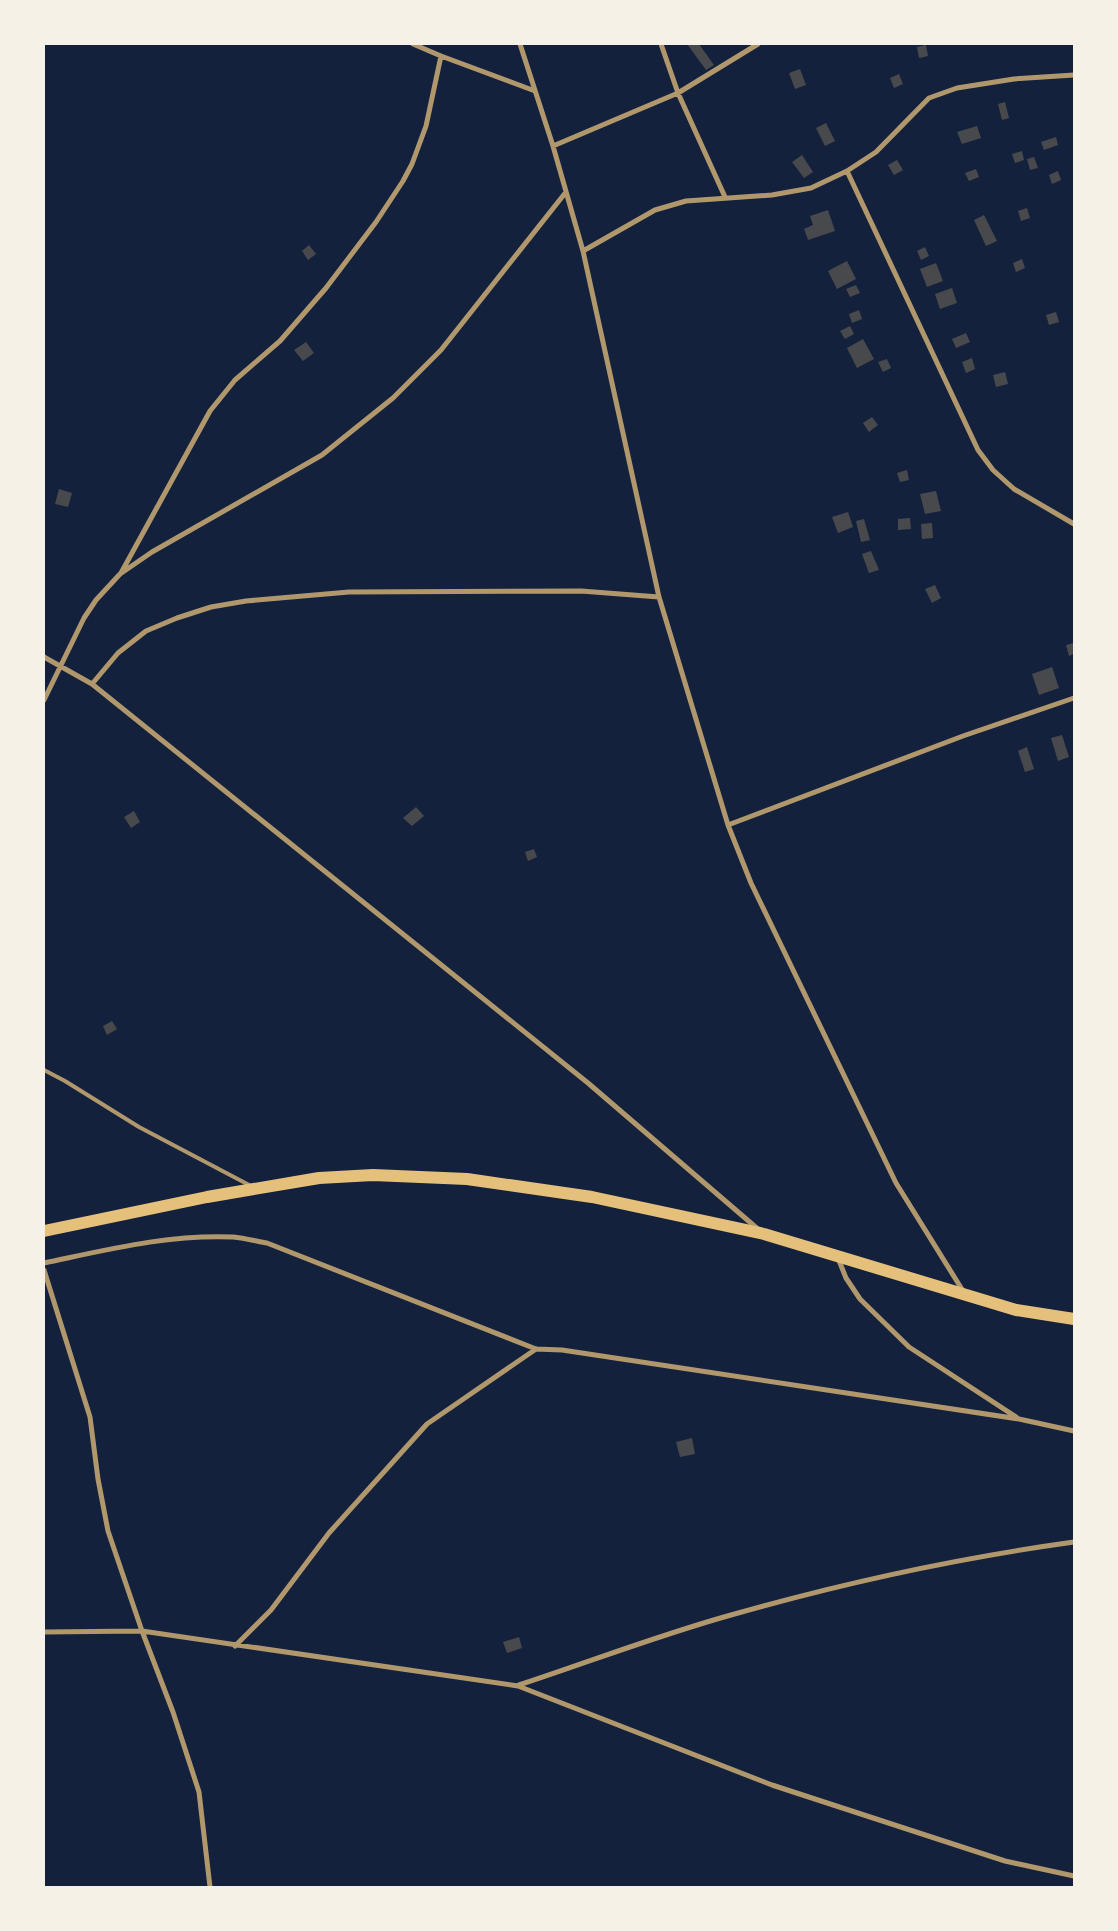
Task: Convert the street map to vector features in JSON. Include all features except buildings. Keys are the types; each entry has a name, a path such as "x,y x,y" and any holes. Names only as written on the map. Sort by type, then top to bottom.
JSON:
{"main road":[{"path":"44,1231 208,1197 318,1178 398,1175 467,1179 592,1197 764,1234 1016,1310 1074,1319"}],"street":[{"path":"413,44 535,91"},
{"path":"520,44 553,146 583,252 658,597 728,825 751,883 896,1183 965,1295"},
{"path":"661,44 678,93 725,197"},
{"path":"553,146 678,93 758,44"},
{"path":"120,574 210,411 235,380 280,341 326,288 376,222 403,181 412,164 426,126 441,56"},
{"path":"583,252 655,210 686,201 772,195 812,188 847,171 876,152 929,98 957,88 1014,79 1074,75"},
{"path":"847,171 978,450 993,470 1014,490 1074,524"},
{"path":"44,700 84,618 96,600 120,574 152,552 322,455 379,410 441,350 566,192"},
{"path":"92,684 118,653 146,632 177,618 211,607 246,601 359,592 582,592 658,597"},
{"path":"44,658 92,684 588,1083 764,1234"},
{"path":"728,825 963,736 1074,698"},
{"path":"44,1263 157,1240 197,1237 234,1238 267,1243 536,1349 562,1350 1019,1419 1074,1431"},
{"path":"837,1255 846,1278 860,1299 909,1346 1019,1419"},
{"path":"44,1270 90,1417 98,1479 108,1531 142,1631 174,1712 199,1792 210,1887"},
{"path":"235,1646 271,1610 329,1533 427,1424 536,1349"},
{"path":"518,1686 730,1615 884,1575 1008,1551 1074,1542"},
{"path":"44,1632 142,1631 518,1686 772,1785 1005,1861 1074,1876"}],"lane":[{"path":"44,1070 64,1080 140,1127 257,1189"}]}
